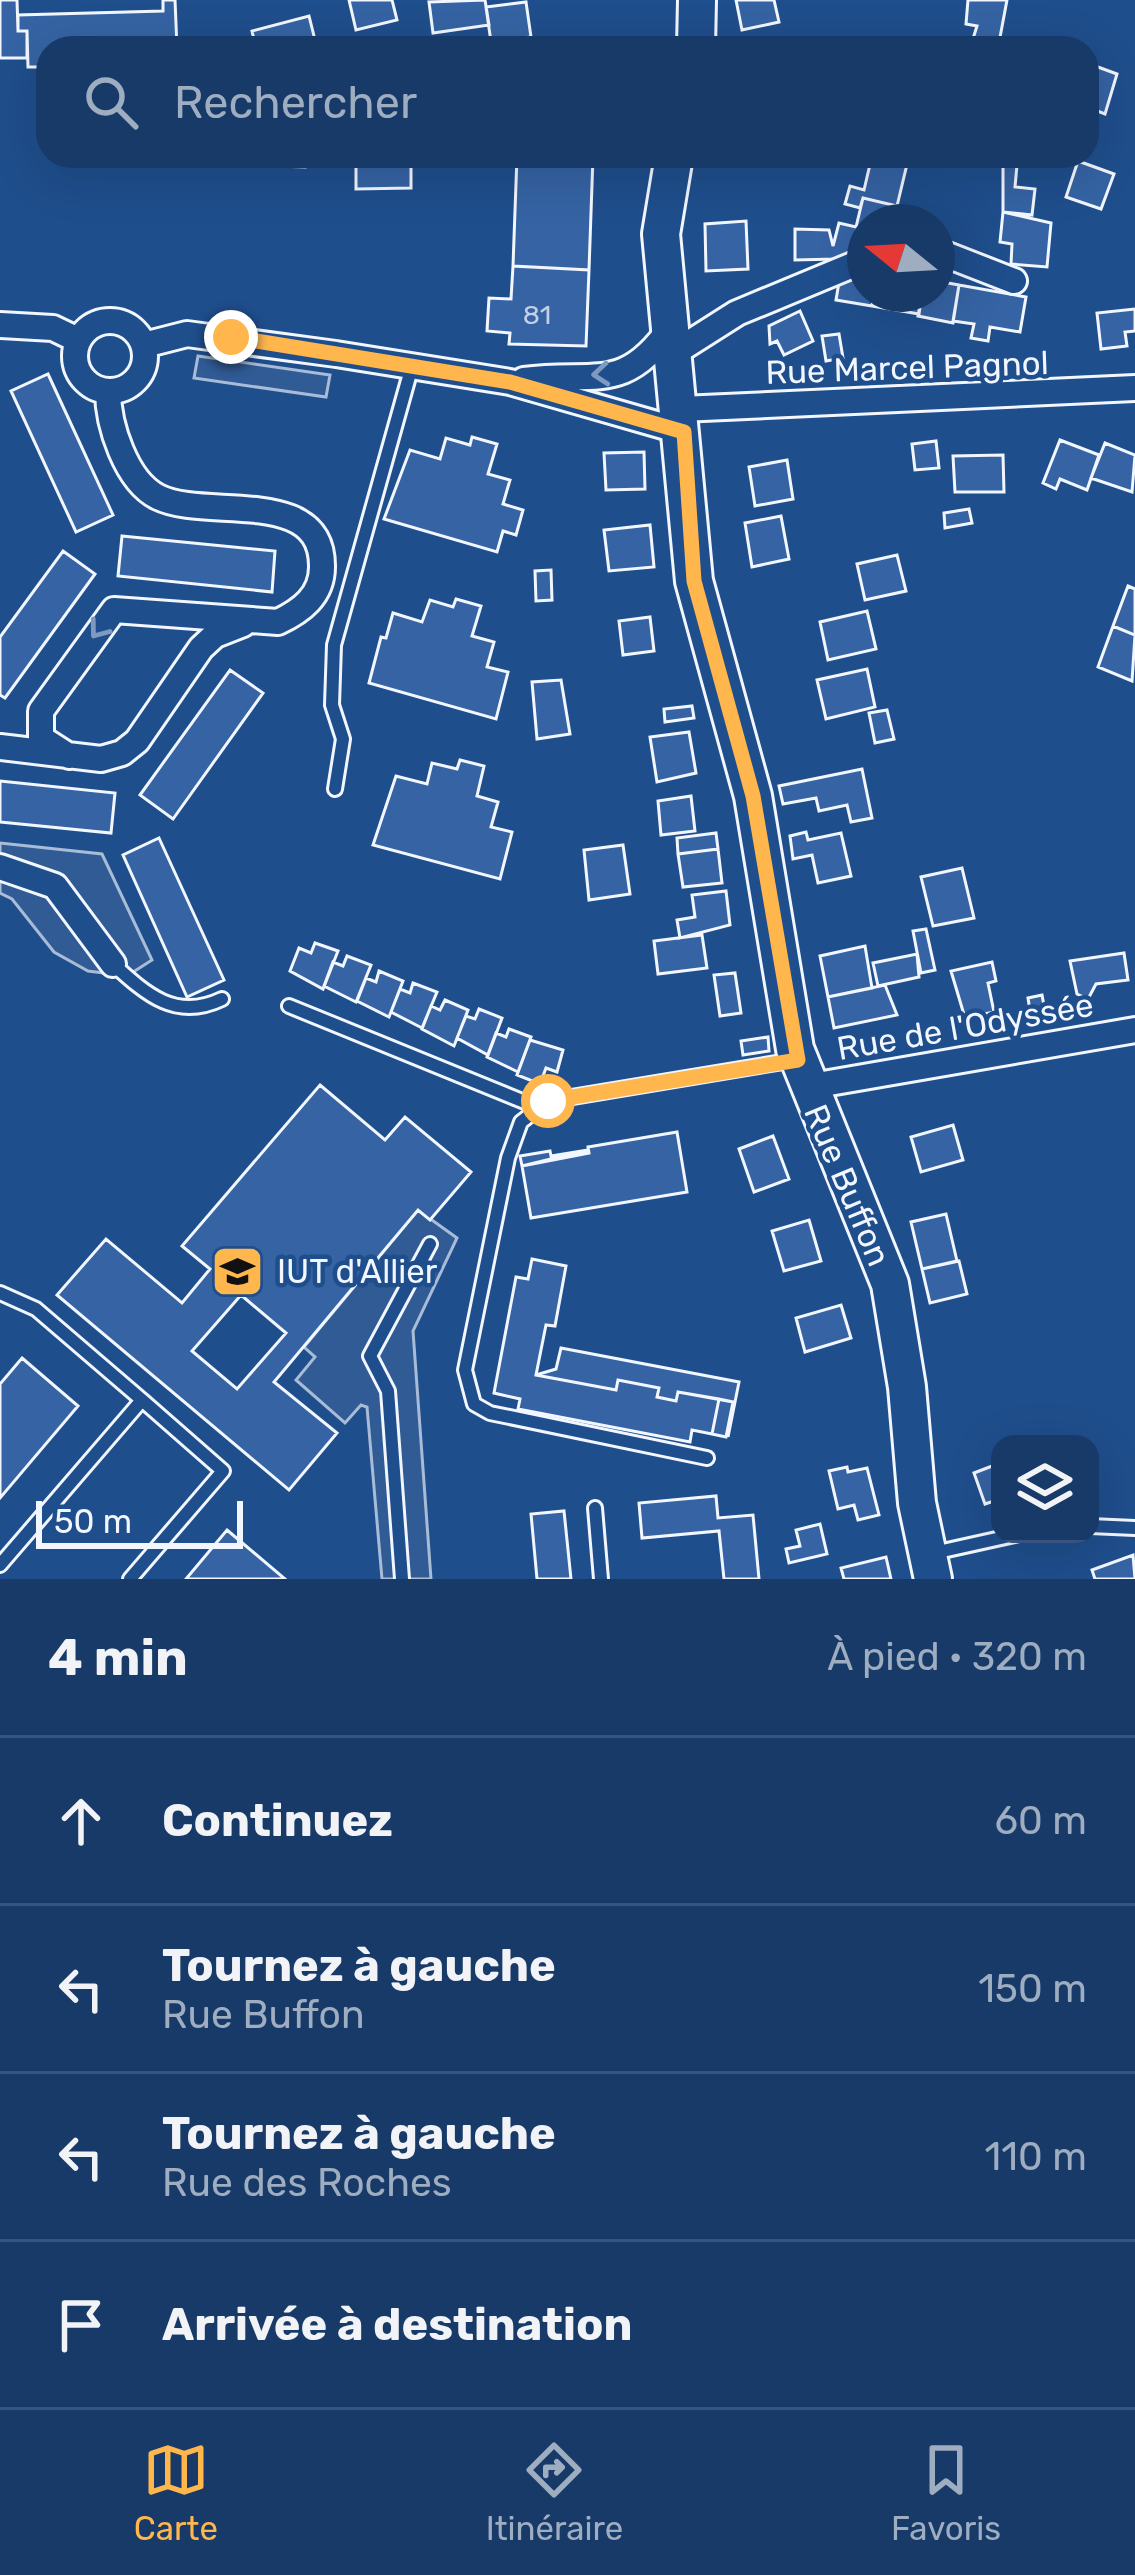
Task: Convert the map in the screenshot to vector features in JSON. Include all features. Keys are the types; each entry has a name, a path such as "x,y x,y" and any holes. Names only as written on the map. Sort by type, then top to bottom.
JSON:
{"main road":[{"path":"696,36 698,0"},
{"name":"Rue Buffon","path":"672,168 661,233 694,581 753,796 802,1073 890,1285 930,1567"}],"street":[{"path":"955,258 1014,281"},
{"path":"143,345 187,334 510,382 611,376 645,363 673,340 847,267"},
{"path":"79,340 107,320 130,326 143,345 138,377 108,391"},
{"path":"0,325 52,328 79,340"},
{"path":"0,745 41,711 114,610 278,622 301,611 316,592 322,569 318,542 302,524 283,514 156,496 132,472 108,391 79,373 79,340"},
{"name":"Rue Marcel Pagnol","path":"510,382 682,421 1135,388"},
{"path":"0,745 101,759 122,753 137,741 200,648 214,635 246,623"},
{"path":"41,711 41,737 69,756"},
{"path":"0,867 56,886 113,964"},
{"name":"Rue de l'Odyssée","path":"802,1073 1135,1030"}],"lane":[{"path":"335,789 343,739 332,705 334,645 412,366"},
{"path":"113,964 174,1008 200,1010 221,999"},
{"path":"289,1006 537,1107 802,1073"},
{"path":"537,1107 520,1122 508,1158 465,1370 474,1404 490,1413 707,1458"},
{"path":"402,1579 388,1391 370,1355 430,1244"},
{"path":"0,1294 36,1309 223,1471 130,1579"},
{"path":"8,1579 0,1568 142,1400"},
{"path":"595,1508 601,1579"},
{"path":"1099,1526 1135,1528"},
{"path":"930,1567 995,1543"}],"shaded area":[{"path":"198,356 330,375 326,397 194,378"},
{"path":"0,843 102,854 152,960 127,976 88,971 54,952 12,899 0,893"},
{"path":"418,1210 457,1238 413,1331 431,1579 382,1579 367,1407 361,1405 345,1423 296,1380 315,1357 304,1347"}],"building":[{"path":"0,0 17,0 18,31 27,31 27,58 0,58"},
{"path":"163,0 175,0 176,36 36,36 36,67 28,67 27,31 18,31 18,15 163,11"},
{"path":"349,0 392,0 397,20 356,30"},
{"path":"485,0 489,25 433,33 429,2"},
{"path":"736,0 774,0 779,22 742,30"},
{"path":"968,0 1007,0 1000,36 974,36 977,26 966,24"},
{"path":"526,2 531,36 490,36 486,7"},
{"path":"309,16 314,36 253,36 252,31"},
{"path":"1099,67 1117,74 1105,114 1099,112"},
{"path":"356,168 411,168 411,188 356,189"},
{"path":"517,168 593,168 589,270 513,266"},
{"path":"869,168 906,168 897,204 863,198 861,204 845,204 850,186 864,190"},
{"path":"1003,168 1017,168 1015,187 1035,189 1032,215 1003,212"},
{"path":"1076,168 1114,174 1101,209 1066,197"},
{"path":"1003,212 1051,223 1047,267 1011,264 1012,244 1000,242"},
{"path":"746,221 748,269 706,271 705,224"},
{"path":"839,223 847,225 847,254 836,259 795,260 795,229 829,230 833,246"},
{"path":"513,266 589,270 586,346 509,344 510,333 487,331 489,298 511,299"},
{"path":"847,275 847,302 836,300 840,276"},
{"path":"959,285 1026,297 1020,332 990,327 988,341 971,338 974,324 953,321"},
{"path":"1135,309 1135,331 1125,332 1127,346 1101,349 1097,313"},
{"path":"800,311 813,341 784,355 777,341 770,344 769,326"},
{"path":"919,312 955,312 953,323 918,316"},
{"path":"839,334 843,358 826,361 822,336"},
{"path":"48,374 113,515 76,532 11,391"},
{"path":"472,437 497,444 488,474 510,480 503,504 523,510 516,535 503,531 497,552 384,519 410,450 440,459 446,438 470,445"},
{"path":"1060,440 1099,455 1087,490 1060,479 1056,489 1043,483"},
{"path":"936,441 939,468 915,470 912,444"},
{"path":"1105,443 1135,455 1132,492 1091,478"},
{"path":"644,452 645,489 606,490 604,453"},
{"path":"1003,455 1004,492 955,492 953,456"},
{"path":"787,460 793,499 755,506 749,467"},
{"path":"969,509 972,523 945,528 944,513"},
{"path":"781,516 789,559 752,567 745,523"},
{"path":"650,525 654,567 609,571 604,530"},
{"path":"122,536 275,551 272,592 118,576"},
{"path":"63,551 95,574 5,698 0,695 0,637"},
{"path":"897,555 906,591 865,600 857,564"},
{"path":"551,570 552,600 536,601 535,571"},
{"path":"1128,586 1135,589 1135,635 1113,626"},
{"path":"456,599 481,606 472,636 494,642 487,667 508,672 496,719 369,683 393,613 422,622 430,600 453,607"},
{"path":"867,611 876,649 828,660 820,622"},
{"path":"650,617 654,651 623,655 619,621"},
{"path":"1113,626 1135,635 1132,681 1098,667"},
{"path":"867,669 875,707 826,719 817,680"},
{"path":"230,670 263,693 173,819 140,795"},
{"path":"561,680 570,734 537,739 532,682"},
{"path":"692,706 694,718 665,722 664,709"},
{"path":"887,710 894,739 875,743 869,713"},
{"path":"689,732 696,773 657,782 650,737"},
{"path":"460,760 484,766 477,796 498,802 491,827 512,832 500,879 373,845 396,776 427,784 432,763 457,769"},
{"path":"862,769 872,818 851,822 847,805 819,811 816,798 783,804 779,786"},
{"path":"0,781 115,793 111,833 0,822"},
{"path":"691,796 695,831 661,835 658,801"},
{"path":"806,832 808,840 841,833 851,876 818,883 812,855 793,859 790,836"},
{"path":"716,833 718,849 678,854 677,838"},
{"path":"159,838 224,980 187,997 123,855"},
{"path":"623,845 630,894 589,900 584,850"},
{"path":"718,849 722,883 683,887 678,854"},
{"path":"962,868 974,918 933,926 921,877"},
{"path":"726,891 730,925 680,938 677,920 695,917 692,895"},
{"path":"926,929 935,970 921,973 913,931"},
{"path":"702,935 707,968 658,974 654,941"},
{"path":"315,943 338,951 323,989 290,971 299,948 311,953"},
{"path":"865,946 872,988 828,997 820,956"},
{"path":"1124,953 1128,980 1096,984 1088,999 1077,994 1070,961"},
{"path":"917,954 919,977 878,986 873,963"},
{"path":"347,956 371,965 356,1002 324,986 333,962 343,966"},
{"path":"992,962 996,981 988,983 994,1012 965,1018 951,971"},
{"path":"379,971 403,981 389,1017 357,1001 366,978 376,982"},
{"path":"735,973 741,1013 720,1016 714,975"},
{"path":"413,983 437,992 422,1028 391,1012 400,989 410,993"},
{"path":"885,985 897,1015 834,1028 828,997"},
{"path":"1042,995 1047,1021 1032,1024 1028,998"},
{"path":"445,1000 468,1010 454,1046 422,1029 431,1006 440,1010"},
{"path":"479,1009 502,1018 488,1055 457,1038 466,1016 475,1019"},
{"path":"509,1029 531,1037 518,1072 487,1057 496,1033 506,1037"},
{"path":"768,1037 769,1051 743,1055 741,1041"},
{"path":"530,1040 563,1050 557,1072 546,1068 540,1084 517,1075"},
{"path":"320,1085 385,1140 405,1117 471,1172 430,1220 418,1210 274,1382 337,1433 289,1490 57,1295 106,1239 182,1303 210,1269 182,1246","holes":["241,1295 286,1333 237,1389 192,1351"]},
{"path":"953,1125 963,1160 921,1172 911,1137"},
{"path":"677,1132 687,1192 531,1218 522,1166 589,1153 588,1147"},
{"path":"773,1136 789,1179 754,1192 739,1149"},
{"path":"588,1150 522,1166 520,1156 550,1151 551,1156"},
{"path":"946,1214 957,1261 922,1269 911,1222"},
{"path":"809,1220 821,1261 784,1271 772,1231"},
{"path":"532,1259 566,1266 555,1326 546,1325 536,1375 616,1390 618,1380 659,1388 657,1397 676,1401 678,1392 719,1399 712,1434 692,1430 690,1442 518,1409 520,1399 494,1393 516,1277 528,1279"},
{"path":"959,1261 967,1294 930,1303 922,1269"},
{"path":"841,1305 851,1338 805,1352 796,1318"},
{"path":"561,1348 739,1382 728,1437 733,1402 678,1392 676,1401 657,1397 659,1388 618,1380 616,1390 536,1375 556,1369"},
{"path":"22,1358 78,1406 0,1498 0,1384"},
{"path":"719,1399 733,1402 726,1437 712,1434"},
{"path":"991,1466 991,1502 985,1504 974,1473"},
{"path":"847,1467 848,1472 867,1468 879,1515 858,1520 854,1505 838,1509 829,1471"},
{"path":"716,1496 718,1518 753,1515 759,1579 724,1579 719,1531 642,1538 639,1503"},
{"path":"564,1511 571,1579 537,1579 531,1514"},
{"path":"820,1524 827,1554 789,1563 786,1549 800,1546 796,1530"},
{"path":"227,1530 285,1579 186,1579"},
{"path":"1133,1555 1135,1579 1095,1579 1092,1570"},
{"path":"886,1557 891,1579 844,1579 841,1568"}],"place":[{"name":"IUT d'Allier","path":"238,1271"}],"route":[{"path":"231,337 510,382 684,432 694,581 753,796 798,1060 548,1101"}]}
